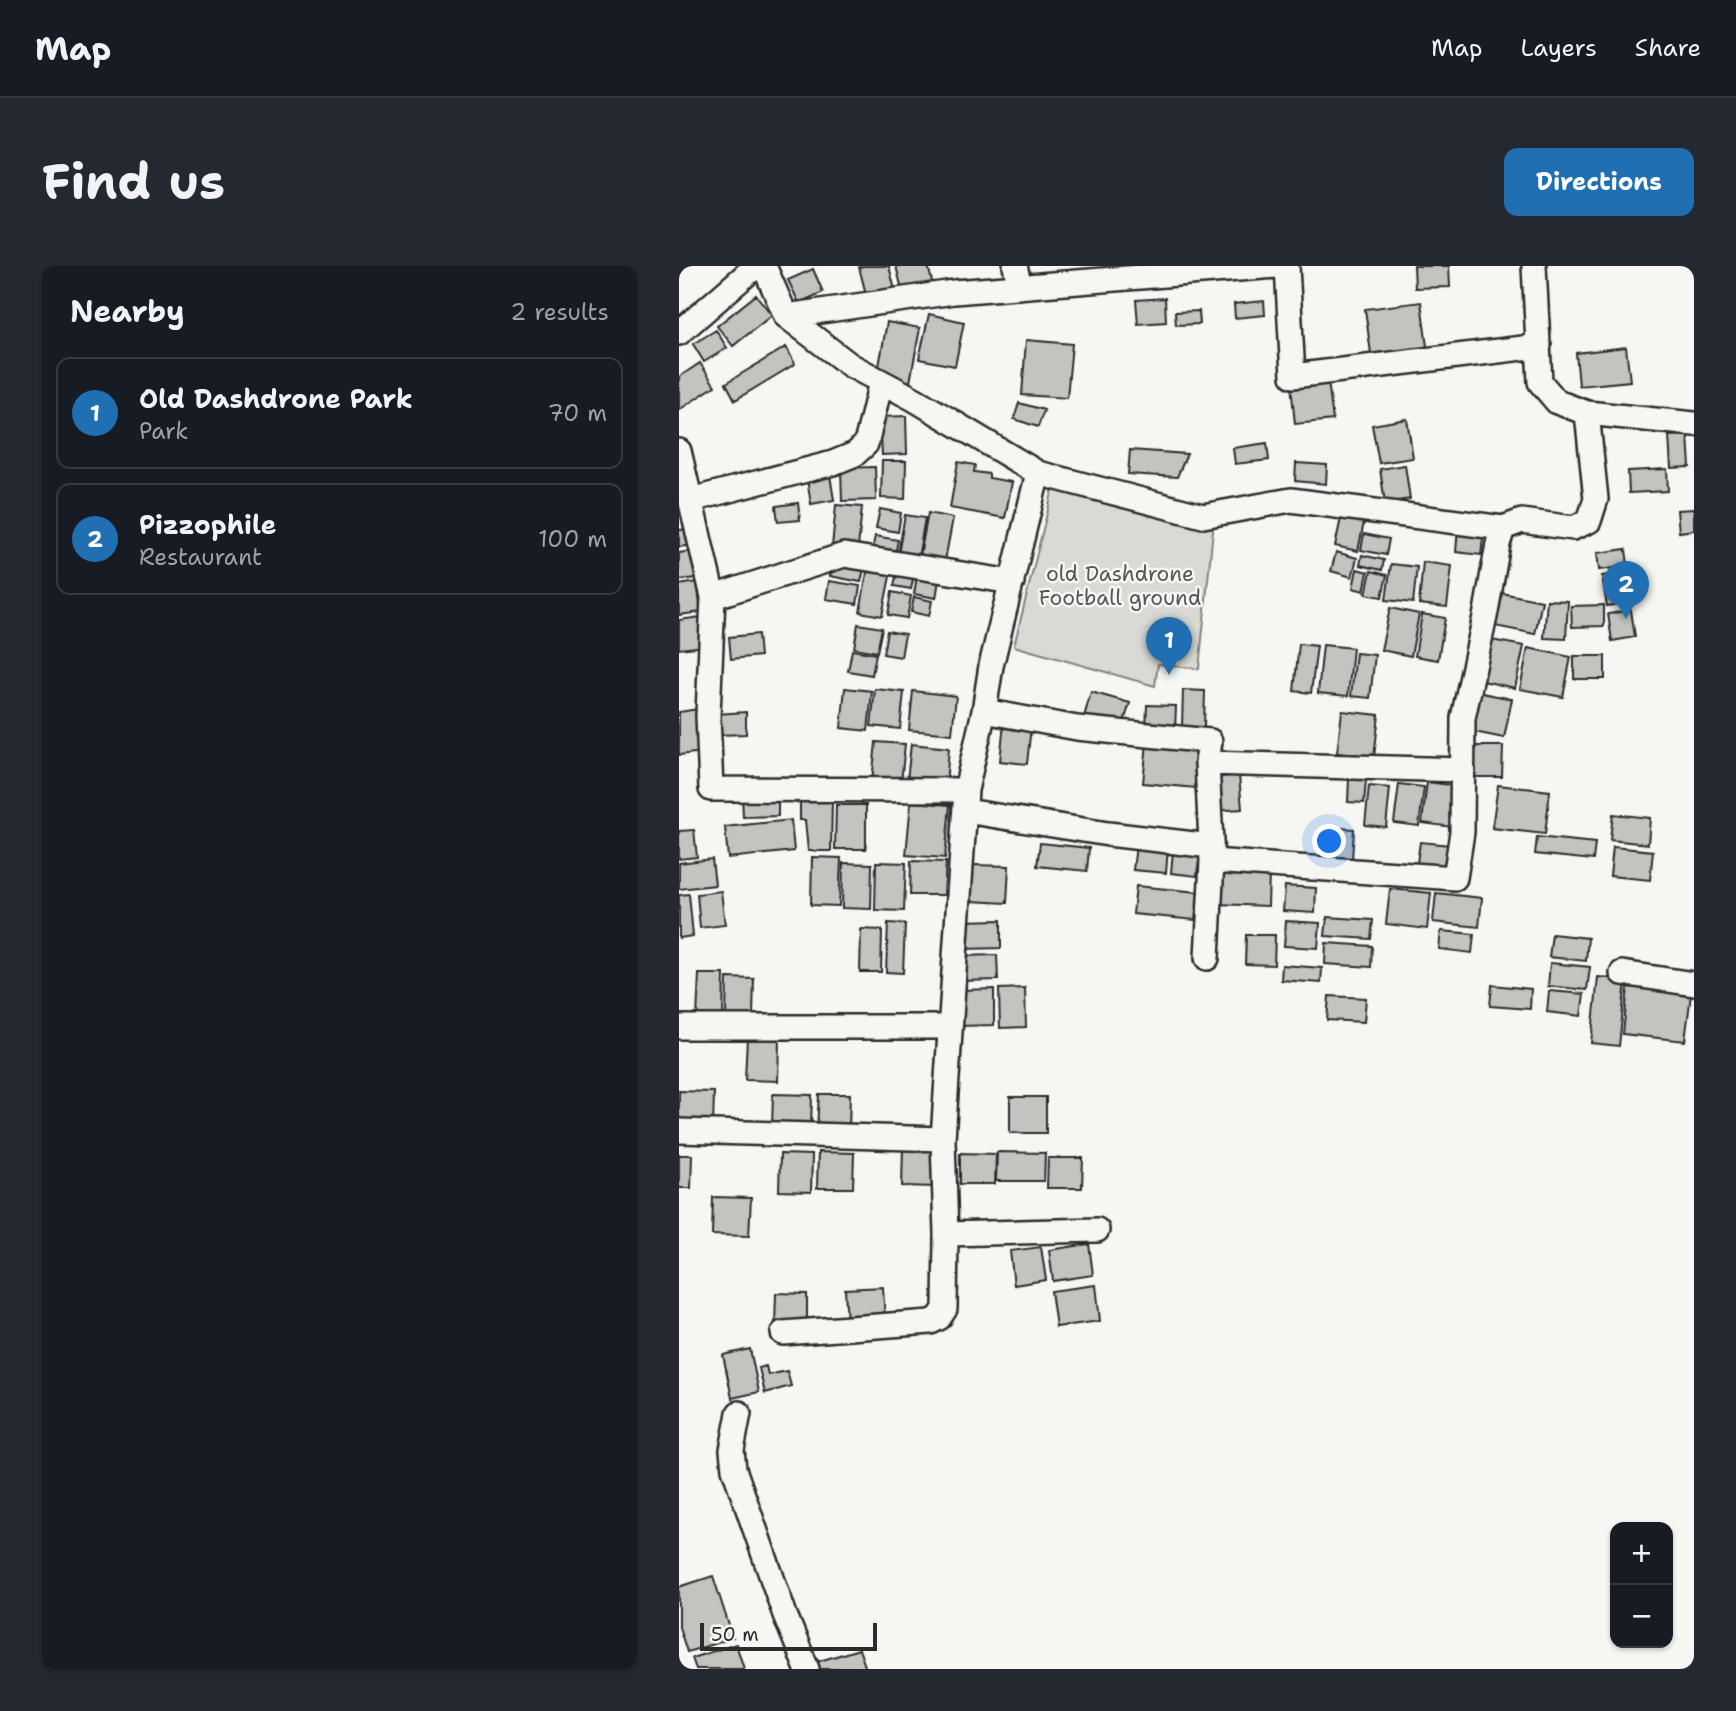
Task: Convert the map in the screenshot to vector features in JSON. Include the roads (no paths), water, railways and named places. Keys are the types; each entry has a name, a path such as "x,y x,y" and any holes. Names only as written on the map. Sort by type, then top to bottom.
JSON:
{"street":[{"path":"679,333 756,266"},
{"path":"764,266 786,316 849,365 1038,473 1203,516 1291,500 1503,528 1522,521 1573,528 1589,522 1596,499 1587,413"},
{"path":"786,316 954,292 1017,277 1276,266"},
{"path":"1287,266 1293,376 1539,346"},
{"path":"1534,266 1541,382 1557,402 1587,413 1694,424"},
{"path":"691,500 833,463 856,454 866,444 881,382"},
{"path":"679,451 713,597 708,715 711,789 966,801 1108,834 1212,853 1455,878 1462,832 1463,718 1503,528"},
{"path":"783,1333 931,1322 939,1318 945,1309 943,1139 966,801 991,666 1038,473"},
{"path":"713,597 844,555 1012,582"},
{"path":"984,711 1077,727 1210,741 1206,763 1212,853 1207,958"},
{"path":"1206,763 1462,770"},
{"path":"1622,973 1694,984"},
{"path":"679,1027 949,1027"},
{"path":"679,1131 943,1139"},
{"path":"946,1234 1097,1230"},
{"path":"740,1413 732,1450 734,1469 785,1615 807,1669"}],"place":[{"name":"Pizzophile","path":"1626,619"},
{"name":"Old Dashdrone Park","path":"1169,675"}],"park label":[{"name":"old Dashdrone Football ground","path":"1120,586"}]}
